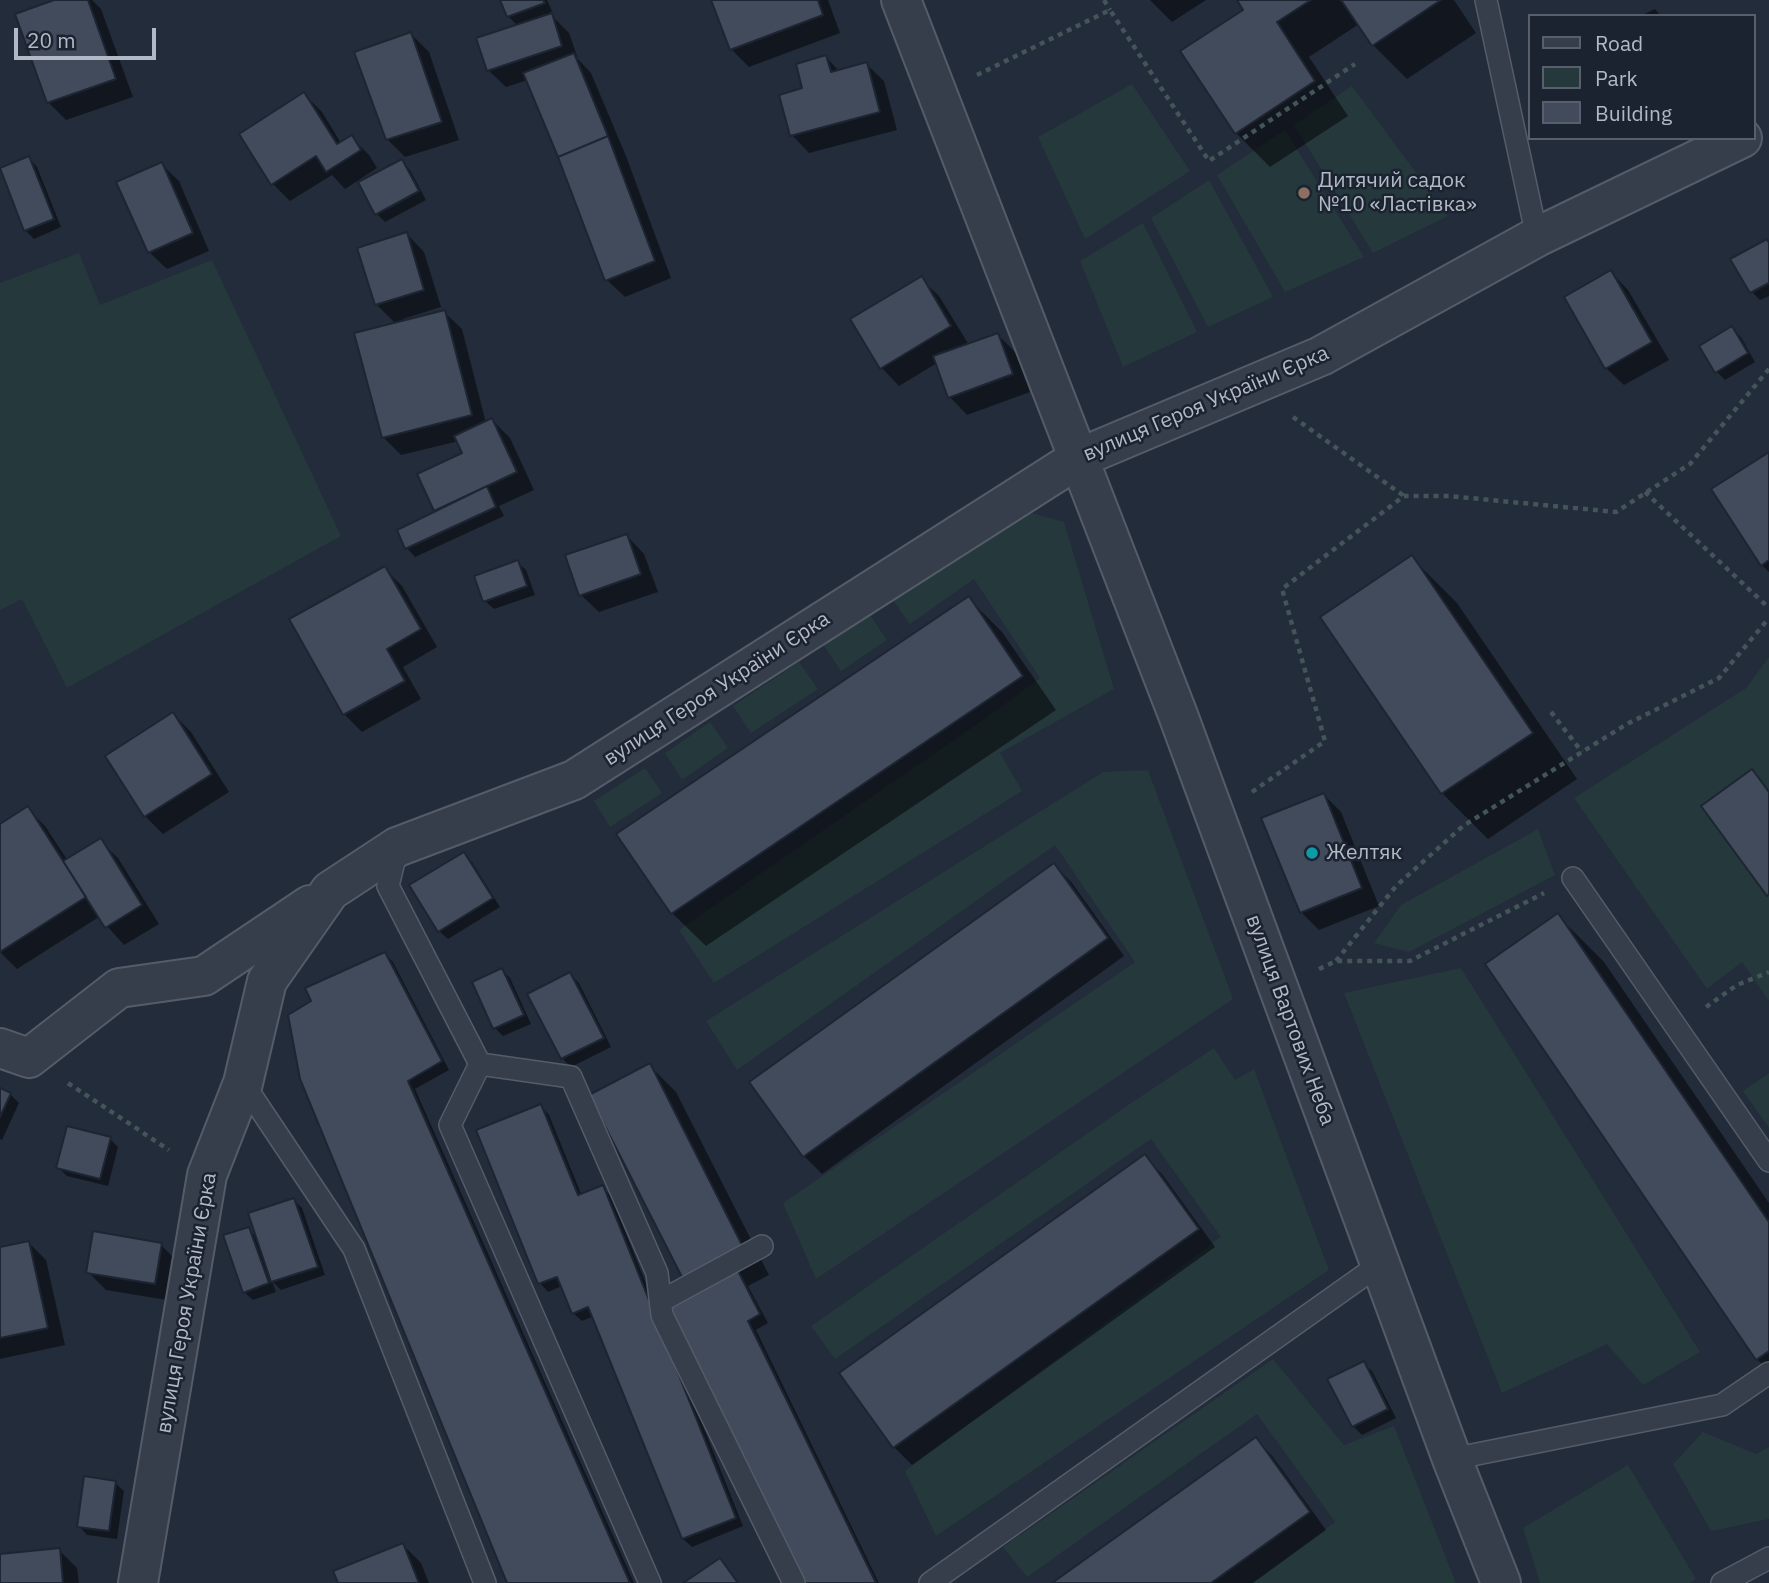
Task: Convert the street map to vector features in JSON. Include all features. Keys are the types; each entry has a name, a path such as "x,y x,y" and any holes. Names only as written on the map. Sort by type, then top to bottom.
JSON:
{"street":[{"name":"вулиця Вартових Неба","path":"901,0 1079,458 1281,993 1452,1460 1501,1583"},
{"name":"вулиця Героя України Єрка","path":"138,1583 207,1175 243,1083 267,981 330,891 397,847 574,780 1079,458 1321,356 1537,237 1738,140"},
{"path":"15,1053 119,988 204,976 330,891"}],"lane":[{"path":"1486,0 1537,237"},
{"path":"397,847 388,886 480,1064"},
{"path":"1573,878 1769,1161"},
{"path":"480,1064 571,1077 657,1273 662,1315 794,1583"},
{"path":"480,1064 450,1125 650,1583"},
{"path":"243,1083 354,1249 485,1583"},
{"path":"661,1301 762,1246"},
{"path":"930,1583 1380,1264"},
{"path":"1452,1460 1723,1405 1769,1373"},
{"path":"1722,1583 1769,1558"}],"path":[{"path":"1104,0 1209,161 1355,64"},
{"path":"970,79 1110,10"},
{"path":"1251,386 1404,496 1449,496 1616,512 1690,464 1769,369"},
{"path":"1645,492 1769,608"},
{"path":"1245,797 1325,741 1282,589 1404,496"},
{"path":"1281,993 1336,961 1396,886 1463,826 1627,724 1719,678 1769,618"},
{"path":"1551,712 1582,752"},
{"path":"1336,961 1410,961 1573,878"},
{"path":"1676,1027 1737,985 1769,972"},
{"path":"15,1053 207,1175"}],"green space":[{"path":"1132,84 1190,171 1085,239 1038,137"},
{"path":"1352,86 1448,216 1373,253 1294,125"},
{"path":"1285,130 1364,257 1285,292 1217,175"},
{"path":"1209,180 1273,297 1208,327 1151,218"},
{"path":"1143,223 1197,332 1123,367 1080,261"},
{"path":"79,253 100,305 212,260 341,536 67,688 22,599 0,610 0,283"},
{"path":"1025,511 1064,522 1114,689 1000,753 1022,791 714,983 679,930 1040,678 974,579 910,624 890,596"},
{"path":"868,612 887,640 841,671 823,644"},
{"path":"1769,657 1769,1001 1742,962 1707,989 1574,798 1746,688"},
{"path":"799,662 818,689 751,733 733,706"},
{"path":"710,722 728,748 682,780 665,753"},
{"path":"645,768 662,793 610,827 594,801"},
{"path":"1148,770 1233,999 816,1279 783,1203 1135,962 1055,845 737,1070 706,1021 1103,772"},
{"path":"1538,829 1555,875 1409,952 1374,943 1401,905"},
{"path":"1461,968 1700,1352 1643,1385 1607,1344 1502,1393 1344,993"},
{"path":"1214,1048 1235,1080 1254,1069 1329,1270 936,1536 905,1471 1221,1237 1151,1139 835,1359 811,1326"},
{"path":"1769,1073 1769,1128 1743,1091"},
{"path":"1273,1359 1344,1445 1394,1426 1456,1583 1252,1583 1335,1522 1257,1414 1027,1577 1003,1547"},
{"path":"1703,1432 1756,1454 1769,1447 1769,1519 1711,1531 1673,1464"},
{"path":"1628,1465 1696,1579 1690,1583 1540,1583 1523,1528"}],"building":[{"path":"54,0 88,0 116,79 47,103 15,14"},
{"path":"500,0 543,0 545,3 507,17"},
{"path":"711,0 818,0 823,15 730,50"},
{"path":"1237,0 1311,0 1277,22 1315,81 1235,134 1180,51 1243,10"},
{"path":"1341,0 1441,0 1372,46"},
{"path":"552,13 562,46 487,71 476,38"},
{"path":"411,32 442,122 386,140 354,52"},
{"path":"574,53 608,136 558,157 523,73"},
{"path":"826,55 831,72 867,62 880,112 790,136 779,95 802,88 796,64"},
{"path":"304,92 337,144 352,135 361,150 326,172 316,156 271,185 239,134"},
{"path":"608,136 655,261 605,281 558,157"},
{"path":"29,156 54,219 24,231 0,168"},
{"path":"402,159 419,191 375,215 358,182"},
{"path":"162,162 193,233 148,253 116,182"},
{"path":"407,232 424,290 375,305 357,248"},
{"path":"1767,239 1769,283 1750,293 1730,259"},
{"path":"1611,270 1652,342 1605,369 1564,297"},
{"path":"922,276 951,326 880,369 850,319"},
{"path":"445,310 472,415 382,438 354,333"},
{"path":"1732,326 1748,353 1715,373 1699,346"},
{"path":"998,333 1013,374 948,398 933,356"},
{"path":"492,418 517,472 434,511 417,474 462,453 454,436"},
{"path":"1769,452 1769,560 1761,566 1711,489"},
{"path":"487,486 496,507 405,549 397,530"},
{"path":"627,534 641,574 579,596 565,555"},
{"path":"1412,555 1533,733 1441,794 1320,617"},
{"path":"518,560 527,586 483,602 474,576"},
{"path":"385,566 421,629 387,649 405,681 343,715 289,619"},
{"path":"969,596 1023,676 671,914 616,834"},
{"path":"173,712 212,774 144,817 105,756"},
{"path":"1752,769 1769,792 1767,896 1701,806"},
{"name":"Желтяк","path":"1324,793 1362,888 1300,913 1261,818"},
{"path":"28,806 86,897 0,952 0,824"},
{"path":"101,838 142,905 105,928 63,861"},
{"path":"464,852 493,898 438,932 409,885"},
{"path":"1054,863 1108,938 803,1157 749,1082"},
{"path":"1558,913 1769,1222 1769,1351 1756,1360 1485,964"},
{"path":"385,952 442,1061 408,1081 630,1583 507,1583 300,1079 288,1015 311,1001 305,988"},
{"path":"502,968 524,1015 493,1029 472,982"},
{"path":"570,972 604,1038 561,1059 527,994"},
{"path":"650,1063 744,1249 683,1279 589,1095"},
{"path":"0,1088 11,1093 0,1117"},
{"path":"541,1104 578,1195 603,1185 736,1518 682,1539 588,1307 572,1314 557,1277 538,1284 476,1130"},
{"path":"67,1126 111,1137 100,1179 56,1168"},
{"path":"1145,1154 1199,1229 893,1448 839,1373"},
{"path":"294,1198 318,1267 271,1282 248,1213"},
{"path":"249,1227 269,1283 243,1293 223,1235"},
{"path":"93,1231 162,1243 155,1284 86,1273"},
{"path":"29,1241 48,1328 0,1338 0,1247"},
{"path":"735,1265 760,1314 748,1321 876,1583 802,1583 669,1310 685,1292"},
{"path":"1364,1361 1388,1409 1352,1427 1327,1379"},
{"path":"1256,1437 1310,1512 1211,1583 1052,1583"},
{"path":"84,1476 116,1481 109,1531 77,1527"},
{"path":"403,1543 419,1583 338,1583 333,1571"},
{"path":"60,1548 63,1583 0,1583 0,1554"},
{"path":"720,1558 738,1583 683,1583"}],"place":[{"name":"Дитячий садок №10 «Ластівка»","path":"1304,193"},
{"name":"Желтяк","path":"1312,853"}]}
